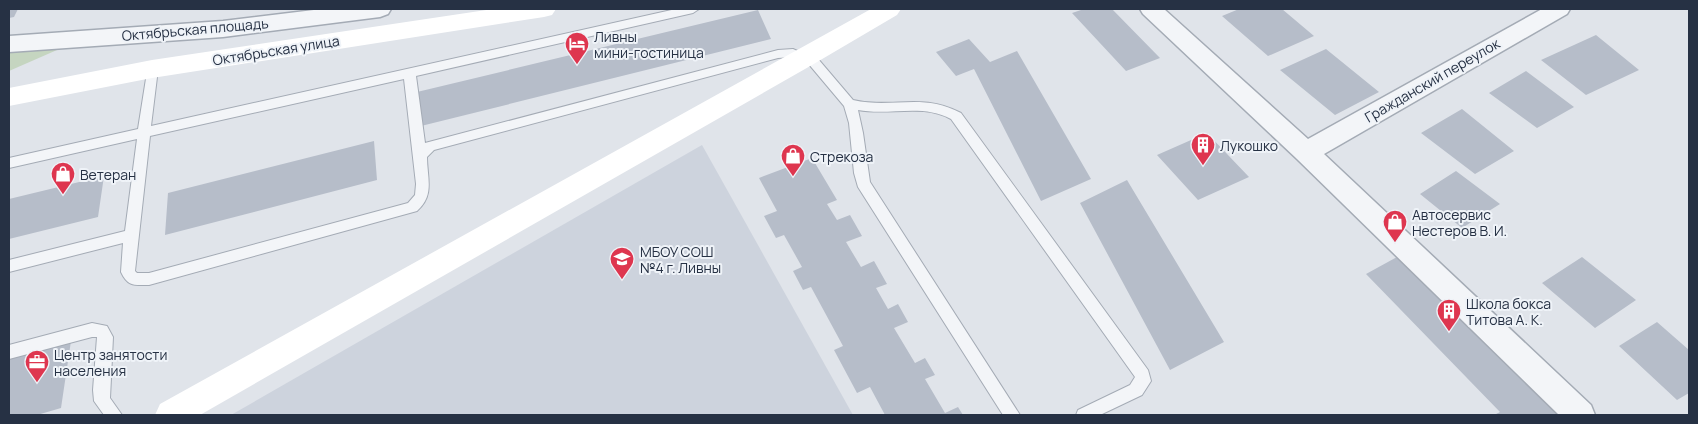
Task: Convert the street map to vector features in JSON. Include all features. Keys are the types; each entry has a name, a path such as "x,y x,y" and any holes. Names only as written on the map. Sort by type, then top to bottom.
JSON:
{"street":[{"name":"Октябрьская площадь","path":"9,44 223,29 380,9"},
{"name":"Октябрьская улица","path":"9,97 152,69 544,9"},
{"path":"172,415 806,58 889,9"},
{"path":"1151,9 1306,152 1580,415"},
{"name":"Гражданский переулок","path":"1306,152 1558,9"}],"lane":[{"path":"9,164 693,9"},
{"path":"420,155 430,146 778,54 793,52 806,58 848,103 857,133 859,166 863,183 1012,415"},
{"path":"152,69 131,235 128,272 134,280 141,280 402,210 412,207 420,201 423,195 420,155 409,73"},
{"path":"848,103 863,107 884,108 930,105 943,108 956,116 1143,375 1144,381 1136,390 1084,415"},
{"path":"9,266 131,235"},
{"path":"9,352 92,330 102,331 105,337 101,390 102,401 114,415"}],"shaded area":[{"name":"МБОУ СОШ №4 г. Ливны","path":"702,145 853,415 231,415"}],"green space":[{"path":"52,47 57,50 9,71 9,51"}],"building":[{"path":"9,9 18,9 14,17 9,18"},
{"path":"1084,9 1112,9 1160,58 1126,71 1072,13"},
{"path":"1239,9 1282,9 1314,36 1268,56 1222,16"},
{"path":"758,10 771,39 421,126 417,92"},
{"path":"1596,35 1639,70 1586,95 1541,60"},
{"path":"969,39 990,62 1017,51 1091,179 1041,201 974,69 956,76 936,52"},
{"path":"1326,49 1379,92 1335,115 1280,70"},
{"path":"1526,71 1574,107 1537,128 1489,93"},
{"path":"1462,109 1514,151 1475,174 1421,133"},
{"name":"Лукошко","path":"1207,133 1249,177 1198,200 1157,155"},
{"path":"374,141 377,180 165,235 168,193"},
{"path":"812,158 837,200 827,204 837,220 850,215 862,236 846,242 861,267 874,261 887,284 876,288 888,309 898,304 908,322 894,328 915,363 925,358 935,375 925,379 945,413 958,407 963,415 885,415 870,387 857,393 834,350 843,346 811,287 803,290 793,271 802,267 784,235 776,238 764,216 777,211 759,178"},
{"path":"1456,171 1500,204 1462,228 1420,194"},
{"path":"104,176 98,217 9,239 9,199"},
{"path":"1127,180 1224,342 1170,370 1080,203"},
{"name":"Школа бокса Титова А. К.","path":"1397,257 1559,415 1494,415 1500,412 1366,274"},
{"path":"1582,257 1636,300 1595,328 1542,283"},
{"path":"1657,322 1689,350 1689,393 1677,400 1619,346"},
{"name":"Центр занятости населения","path":"71,341 61,408 37,415 9,415 9,358"}],"place":[{"name":"Ливны мини-гостиница","path":"577,65"},
{"name":"Лукошко","path":"1203,166"},
{"name":"Стрекоза","path":"793,177"},
{"name":"Ветеран","path":"63,195"},
{"name":"Автосервис Нестеров В. И.","path":"1395,243"},
{"name":"МБОУ СОШ №4 г. Ливны","path":"622,280"},
{"name":"Школа бокса Титова А. К.","path":"1449,332"},
{"name":"Центр занятости населения","path":"37,383"}]}
